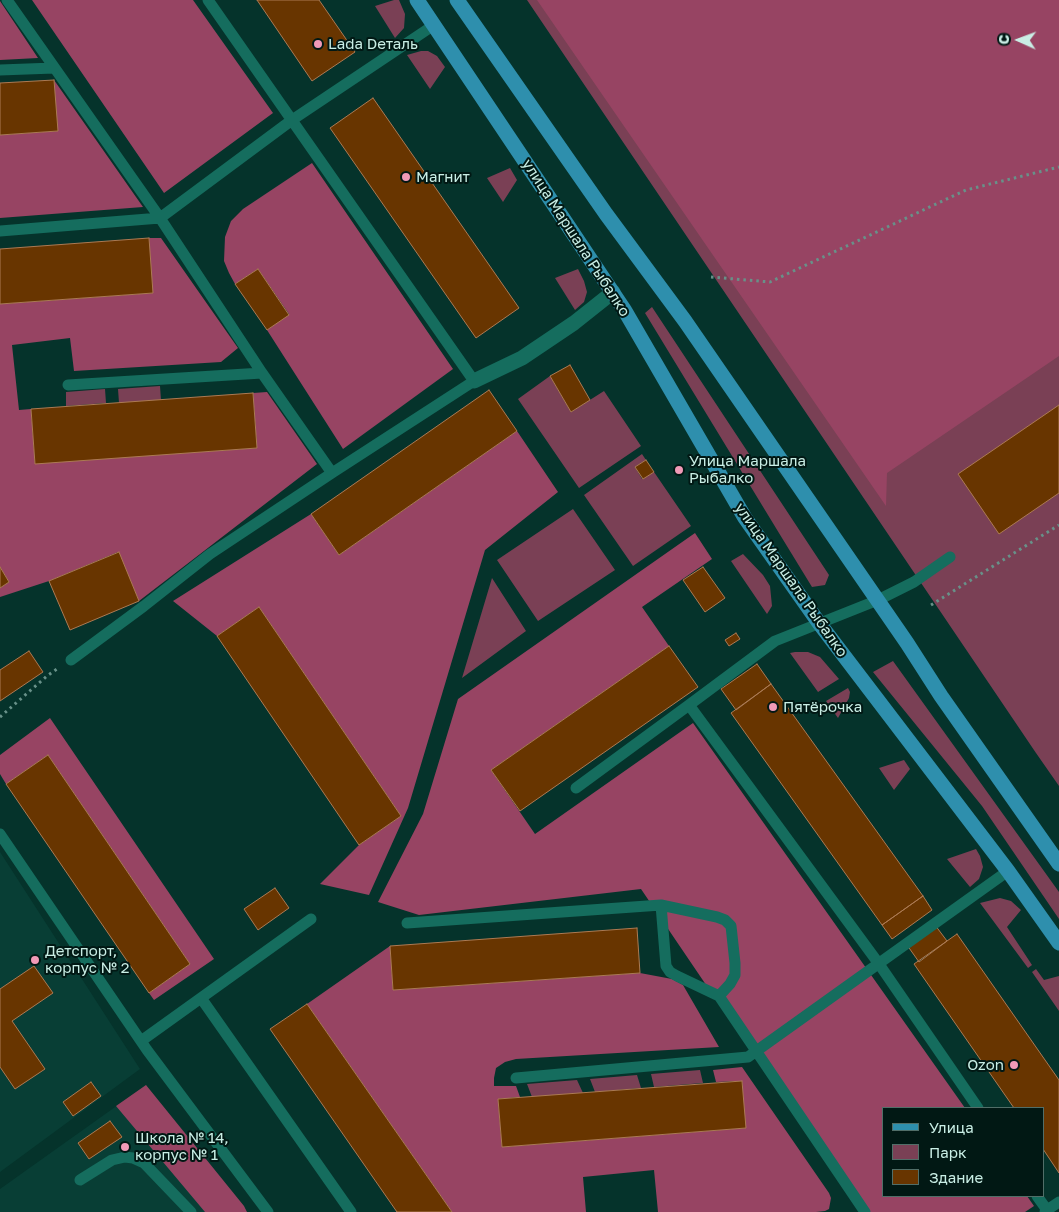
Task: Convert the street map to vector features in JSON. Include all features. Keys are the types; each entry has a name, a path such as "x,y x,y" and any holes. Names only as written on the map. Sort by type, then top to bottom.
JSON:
{"main road":[{"name":"улица Маршала Рыбалко","path":"417,0 613,292 745,518 819,623 1008,871 1059,943"},
{"path":"456,0 606,214 685,321 878,600 941,696 1059,864"}],"street":[{"path":"474,381 522,358 574,323 613,292"}],"lane":[{"path":"8,0 160,218 262,373 332,473"},
{"path":"72,660 210,554 474,381 208,0"},
{"path":"0,231 160,218 292,120 434,25"},
{"path":"0,70 54,68"},
{"path":"68,385 262,373"},
{"path":"576,788 775,641 878,600 914,582 950,557"},
{"path":"689,705 879,964 977,1107"},
{"path":"0,834 141,1040 268,1212"},
{"path":"516,1078 748,1057 1008,871"},
{"path":"661,905 666,966 670,972 677,976 719,996 865,1212"},
{"path":"407,923 661,905 717,917 725,920 731,926 735,963 734,975 730,984 719,996"},
{"path":"141,1040 311,919"},
{"path":"201,998 351,1212"},
{"path":"80,1180 112,1160 125,1157 133,1158 144,1163 191,1212"},
{"path":"1038,1197 1046,1211 1059,1202"}],"path":[{"path":"711,277 770,282 966,190 1059,167"},
{"path":"931,605 1059,525"},
{"path":"0,717 47,676 72,660"}],"shaded area":[{"path":"32,0 193,0 273,113 164,193"},
{"path":"537,0 1059,0 1059,356 887,473 886,506"},
{"path":"0,1 38,58 0,60"},
{"path":"54,80 143,207 0,218 0,135 57,131"},
{"path":"312,163 453,369 343,449 267,330 289,314 258,269 235,284 224,261 225,237 231,221 243,209"},
{"path":"149,238 161,238 238,348 221,362 74,371 70,338 12,345 19,410 31,409 35,463 257,448 253,393 267,392 317,464 139,601 118,552 49,581 0,597 0,588 9,582 0,567 0,304 152,293"},
{"path":"517,431 558,492 485,550 408,808 369,895 320,884 359,845 401,816 259,607 217,636 173,601 311,514 339,555"},
{"path":"695,533 712,559 642,607 669,646 491,770 535,834 693,723 964,1107 882,1107 882,1197 1028,1197 1034,1206 1025,1212 860,1212 641,889 419,915 378,902 423,814 458,699"},
{"path":"50,718 214,959 154,1000 149,993 190,964 48,755 6,784 0,774 0,755"},
{"name":"Детспорт, корпус № 2","path":"0,852 140,1069 0,1172"},
{"path":"390,946 393,990 640,973 672,979 683,985 719,1047 516,1059 505,1062 496,1068 494,1086 516,1086 520,1097 498,1099 502,1147 745,1128 742,1081 716,1082 713,1070 742,1067 829,1193 831,1198 829,1209 816,1212 658,1212 654,1170 583,1177 586,1212 452,1212 307,1004"},
{"name":"Школа № 14, корпус № 1","path":"146,1085 239,1212 0,1212 0,1189"},
{"path":"146,1085 247,1212 205,1212 116,1106"}],"green space":[{"path":"399,0 405,14 404,28 395,38 375,6"},
{"path":"527,0 1059,0 1059,786 1036,753"},
{"path":"428,51 437,56 445,67 430,89 407,55"},
{"path":"510,168 517,180 503,202 487,178"},
{"path":"578,269 587,292 584,302 575,310 555,278"},
{"path":"652,307 829,575 825,585 812,587 645,313"},
{"path":"550,376 571,412 604,391 641,446 579,488 518,399"},
{"path":"160,386 161,400 119,403 118,389"},
{"path":"105,389 106,403 66,406 66,392"},
{"path":"642,454 646,460 635,467 642,479 654,472 691,526 633,566 584,495"},
{"path":"573,509 615,570 538,621 497,560"},
{"path":"743,554 763,575 770,586 772,606 767,614 731,561"},
{"path":"492,578 526,631 462,678"},
{"path":"808,652 820,657 839,679 818,692 790,653"},
{"path":"893,661 1059,892 1059,919 982,806 873,672"},
{"path":"848,688 850,692 849,698 838,718 826,701"},
{"path":"904,760 910,769 894,790 879,768"},
{"path":"976,849 983,867 979,879 970,887 947,859"},
{"path":"1000,898 1011,901 1021,910 1007,927 1032,965 1028,968 980,903"},
{"path":"1036,969 1044,980 1059,976 1059,1011 1032,972"},
{"path":"700,1070 703,1083 654,1087 651,1074"},
{"path":"637,1075 641,1088 595,1092 590,1079"},
{"path":"577,1080 583,1093 532,1097 527,1084"}],"building":[{"path":"257,0 319,0 355,52 312,81"},
{"path":"54,80 58,131 0,135 0,83"},
{"path":"373,98 519,308 476,338 330,128"},
{"path":"149,238 153,293 0,304 0,249"},
{"path":"258,269 289,315 267,330 235,284"},
{"path":"570,365 590,400 571,412 550,376"},
{"path":"489,390 517,431 339,555 311,514"},
{"path":"253,393 257,448 35,464 31,409"},
{"path":"1059,405 1059,493 999,534 958,474"},
{"path":"646,460 654,472 643,479 635,467"},
{"path":"119,552 139,601 70,630 49,581"},
{"path":"0,567 9,582 0,588"},
{"path":"703,567 725,598 705,612 683,580"},
{"path":"259,607 401,816 359,845 217,636"},
{"path":"736,633 740,639 729,646 725,640"},
{"path":"669,646 698,687 520,811 491,770"},
{"path":"29,651 43,672 0,701 0,670"},
{"path":"757,664 771,684 736,710 721,689"},
{"path":"771,684 923,896 882,925 731,713"},
{"path":"48,755 190,964 149,993 6,784"},
{"path":"275,888 289,908 258,930 244,909"},
{"path":"923,896 932,910 892,939 882,925"},
{"path":"935,925 947,941 919,962 907,945"},
{"path":"637,928 640,973 393,990 390,946"},
{"path":"957,934 1059,1080 1059,1173 1044,1150 1044,1107 1013,1107 914,964"},
{"path":"34,966 53,993 12,1021 45,1069 15,1089 0,1067 0,989"},
{"path":"307,1004 452,1212 397,1212 270,1029"},
{"path":"742,1081 746,1128 502,1147 498,1099"},
{"path":"91,1082 101,1096 73,1116 63,1102"},
{"path":"110,1121 122,1137 89,1159 78,1143"}],"place":[{"name":"Lada Dеталь","path":"318,44"},
{"name":"Магнит","path":"406,177"},
{"name":"Улица Маршала Рыбалко","path":"679,470"},
{"name":"Пятёрочка","path":"773,707"},
{"name":"Детспорт, корпус № 2","path":"35,960"},
{"name":"Ozon","path":"1014,1065"},
{"name":"Школа № 14, корпус № 1","path":"125,1147"}]}
